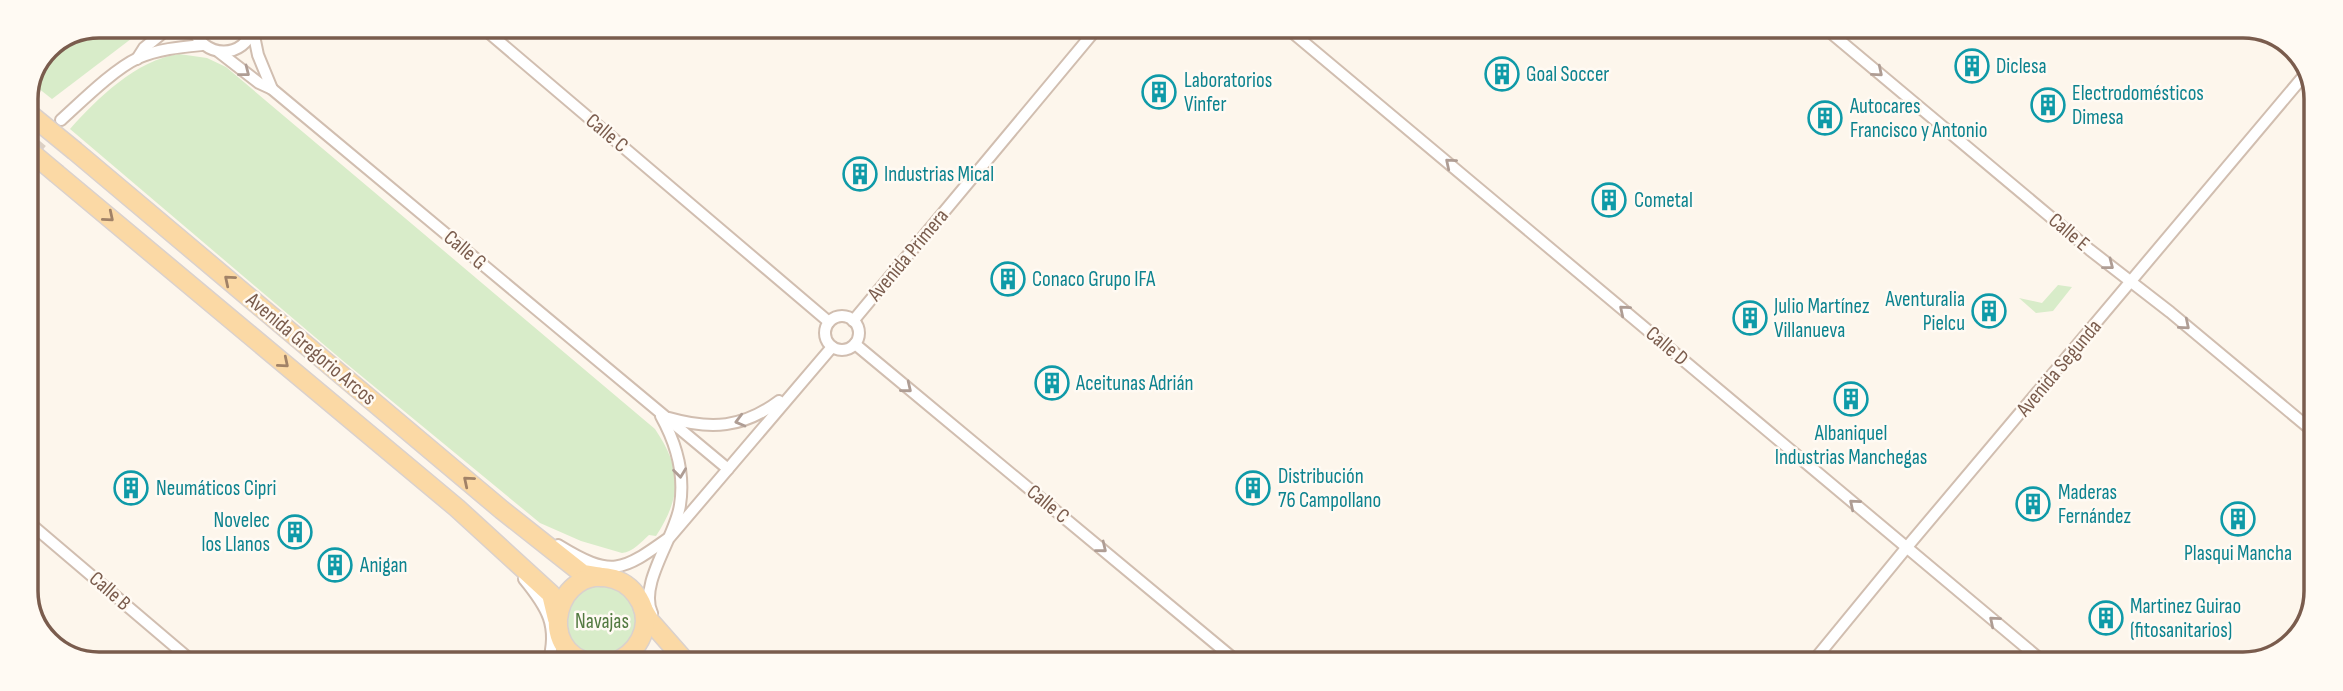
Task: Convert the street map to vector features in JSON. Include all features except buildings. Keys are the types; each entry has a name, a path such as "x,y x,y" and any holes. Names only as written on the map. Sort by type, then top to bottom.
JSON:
{"main road":[{"name":"Avenida Gregorio Arcos","path":"38,121 502,510 583,574 604,577 628,586 645,601"},
{"name":"Avenida Gregorio Arcos","path":"38,158 457,508 551,594 556,633 570,652"},
{"path":"556,633 559,608 568,592 579,582 604,577"},
{"path":"645,601 650,621 677,652"},
{"path":"631,652 639,643 645,626 645,601"}],"street":[{"path":"137,59 144,48 156,38"},
{"path":"61,120 99,86 137,59 167,50 202,45 197,38"},
{"path":"219,52 236,49 248,38"},
{"name":"Calle G","path":"255,38 258,55 272,89"},
{"name":"Calle C","path":"495,38 829,322"},
{"name":"Avenida Primera","path":"853,321 1089,38"},
{"name":"Calle D","path":"1299,38 2033,652"},
{"name":"Calle E","path":"1837,38 2304,424"},
{"name":"Calle G","path":"202,45 219,52 259,83 272,89 728,469"},
{"name":"Avenida Segunda","path":"1821,652 2301,79"},
{"path":"838,316 853,321 859,332 855,344 844,350 832,347 824,332 829,322 838,316"},
{"name":"Calle C","path":"855,344 1226,652"},
{"path":"604,577 637,561 670,537 832,347"},
{"name":"Calle G","path":"662,414 706,426 732,424 764,412 798,387"},
{"name":"Calle G","path":"662,414 681,472 680,506 670,537"},
{"path":"457,508 541,599 556,633 551,652"},
{"path":"502,510 590,564 623,566"},
{"name":"Calle B","path":"39,531 181,652"},
{"path":"645,601 670,537"}],"green space":[{"path":"132,38 52,99 40,89 43,76 56,56 76,43 88,40"},
{"path":"179,54 207,58 226,67 655,429 670,457 675,482 671,508 656,536 649,535 633,549 622,553 581,541 540,523 342,360 70,129 105,93 133,72 163,58"},
{"path":"2058,285 2072,287 2053,311 2036,313 2019,298 2042,303"},
{"name":"Navajas","path":"594,586 608,586 621,592 630,601 636,614 634,635 618,652 584,652 572,641 566,628 566,614 572,601 581,592"}],"tunnel":[{"path":"38,147 61,120"}],"place":[{"name":"Diclesa","path":"1972,66"},
{"name":"Goal Soccer","path":"1502,74"},
{"name":"Laboratorios Vinfer","path":"1159,92"},
{"name":"Electrodomésticos Dimesa","path":"2048,105"},
{"name":"Autocares Francisco y Antonio","path":"1825,118"},
{"name":"Industrias Mical","path":"860,174"},
{"name":"Cometal","path":"1609,200"},
{"name":"Conaco Grupo IFA","path":"1008,279"},
{"name":"Aventuralia Pielcu","path":"1989,311"},
{"name":"Julio Martínez Villanueva","path":"1750,318"},
{"name":"Aceitunas Adrián","path":"1052,383"},
{"name":"Albaniquel Industrias Manchegas","path":"1851,399"},
{"name":"Neumáticos Cipri","path":"131,488"},
{"name":"Distribución 76 Campollano","path":"1253,488"},
{"name":"Maderas Fernández","path":"2033,504"},
{"name":"Plasqui Mancha","path":"2238,519"},
{"name":"Novelec los Llanos","path":"295,532"},
{"name":"Anigan","path":"335,565"},
{"name":"Martinez Guirao (fitosanitarios)","path":"2106,618"}]}
